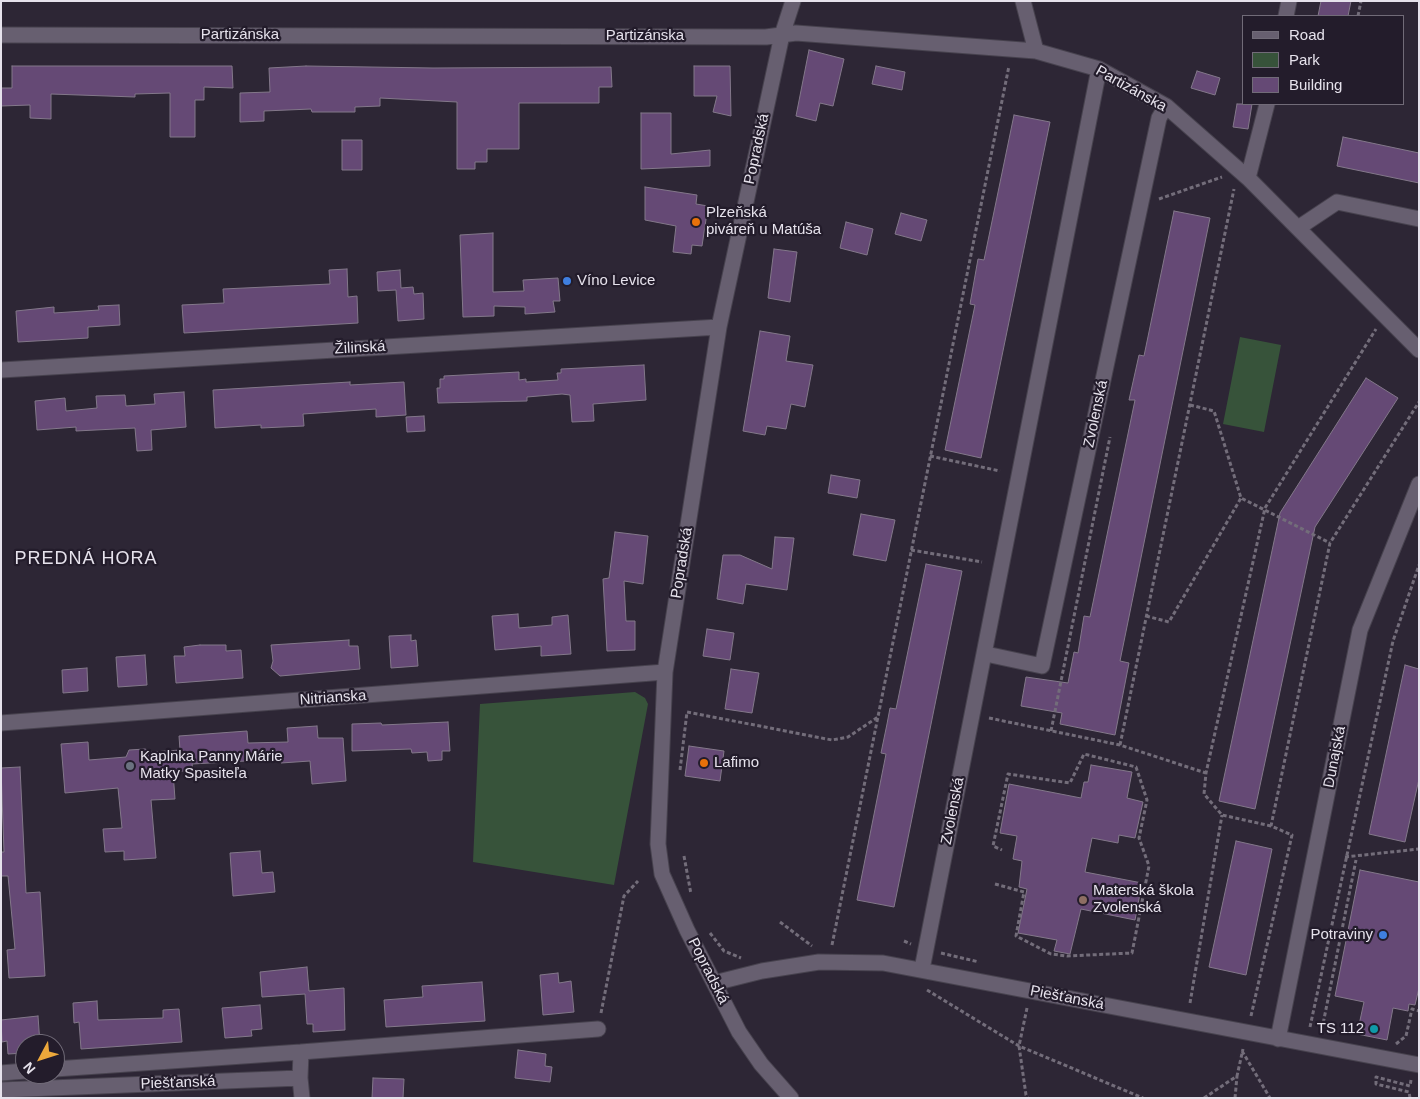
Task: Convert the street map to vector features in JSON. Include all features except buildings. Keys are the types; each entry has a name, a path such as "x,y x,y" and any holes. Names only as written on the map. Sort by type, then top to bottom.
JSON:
{"street":[{"name":"Popradská","path":"791,1098 761,1064 739,1032 687,930 662,874 658,844 665,672 719,327 782,35 792,1"},
{"path":"1023,1 1036,51"},
{"path":"1286,15 1289,1"},
{"name":"Partizánska","path":"1,35 782,35 796,33 1036,51 1099,69 1166,106 1248,178 1419,350"},
{"name":"Zvolenská","path":"922,969 972,714 986,654 1099,69"},
{"path":"1248,178 1267,105"},
{"name":"Zvolenská","path":"986,654 1042,666 1159,118 1166,106"},
{"path":"1298,228 1337,202 1419,219"},
{"name":"Žilinská","path":"1,370 719,327"},
{"name":"Dunajská","path":"1278,1039 1360,630 1419,484"},
{"name":"Nitrianska","path":"1,723 665,672"},
{"name":"Piešťanská","path":"714,983 762,971 819,962 883,963 1416,1064"},
{"name":"Piešťanská","path":"65,1068 598,1029"},
{"path":"301,1052 300,1078 302,1098"},
{"path":"1,1073 15,1072"},
{"name":"Piešťanská","path":"1,1090 300,1078"}],"path":[{"path":"1358,15 1361,1"},
{"path":"831,946 1009,66"},
{"path":"1159,199 1223,176"},
{"path":"1120,745 1235,186"},
{"path":"1235,1098 1242,1051 1292,835 1272,826 1222,816 1204,794 1206,773 1265,508 1377,328"},
{"path":"1272,826 1330,543 1419,402"},
{"path":"1146,616 1169,622 1241,498 1214,411 1190,405"},
{"path":"930,456 1000,471"},
{"path":"1241,498 1265,508 1330,543"},
{"path":"911,550 982,562"},
{"path":"1310,1027 1344,857 1393,641 1419,565"},
{"path":"680,773 687,712 832,740 848,737 878,717"},
{"path":"972,714 1120,745 1206,773"},
{"path":"995,884 1024,892 1016,936 1051,954 1066,956 1132,953 1149,866 1139,838 1147,800 1136,767 1084,754 1070,783 1008,774 992,846 1002,850"},
{"path":"1190,1003 1222,816"},
{"path":"1344,857 1419,849"},
{"path":"684,856 692,898"},
{"path":"1322,1030 1356,860"},
{"path":"598,1029 624,896 638,881"},
{"path":"780,922 813,946 804,948"},
{"path":"707,930 724,951 740,958 749,957"},
{"path":"904,941 926,949 988,963"},
{"path":"925,989 1019,1046 1143,1098"},
{"path":"1028,1098 1019,1046 1031,990"},
{"path":"1180,1001 1199,1005"},
{"path":"1394,1045 1406,1036 1412,1009 1419,1011"},
{"path":"1242,1013 1331,1032"},
{"path":"1242,1051 1270,1098"},
{"path":"1410,1098 1409,1092 1376,1084 1376,1076 1410,1086 1416,1064"},
{"path":"1204,1098 1237,1076"}],"green space":[{"path":"1240,337 1281,345 1264,432 1223,424"},
{"path":"635,692 645,698 648,704 614,885 473,862 480,704"}],"place":[{"name":"Plzeňská piváreň u Matúša","path":"696,222"},
{"name":"Víno Levice","path":"567,281"},
{"name":"Lafimo","path":"704,763"},
{"name":"Kaplnka Panny Márie Matky Spasiteľa","path":"130,766"},
{"name":"Materská škola Zvolenská","path":"1083,900"},
{"name":"Potraviny","path":"1383,935"},
{"name":"TS 112","path":"1374,1029"}],"district":[{"name":"PREDNÁ HORA","path":"86,559"}]}
